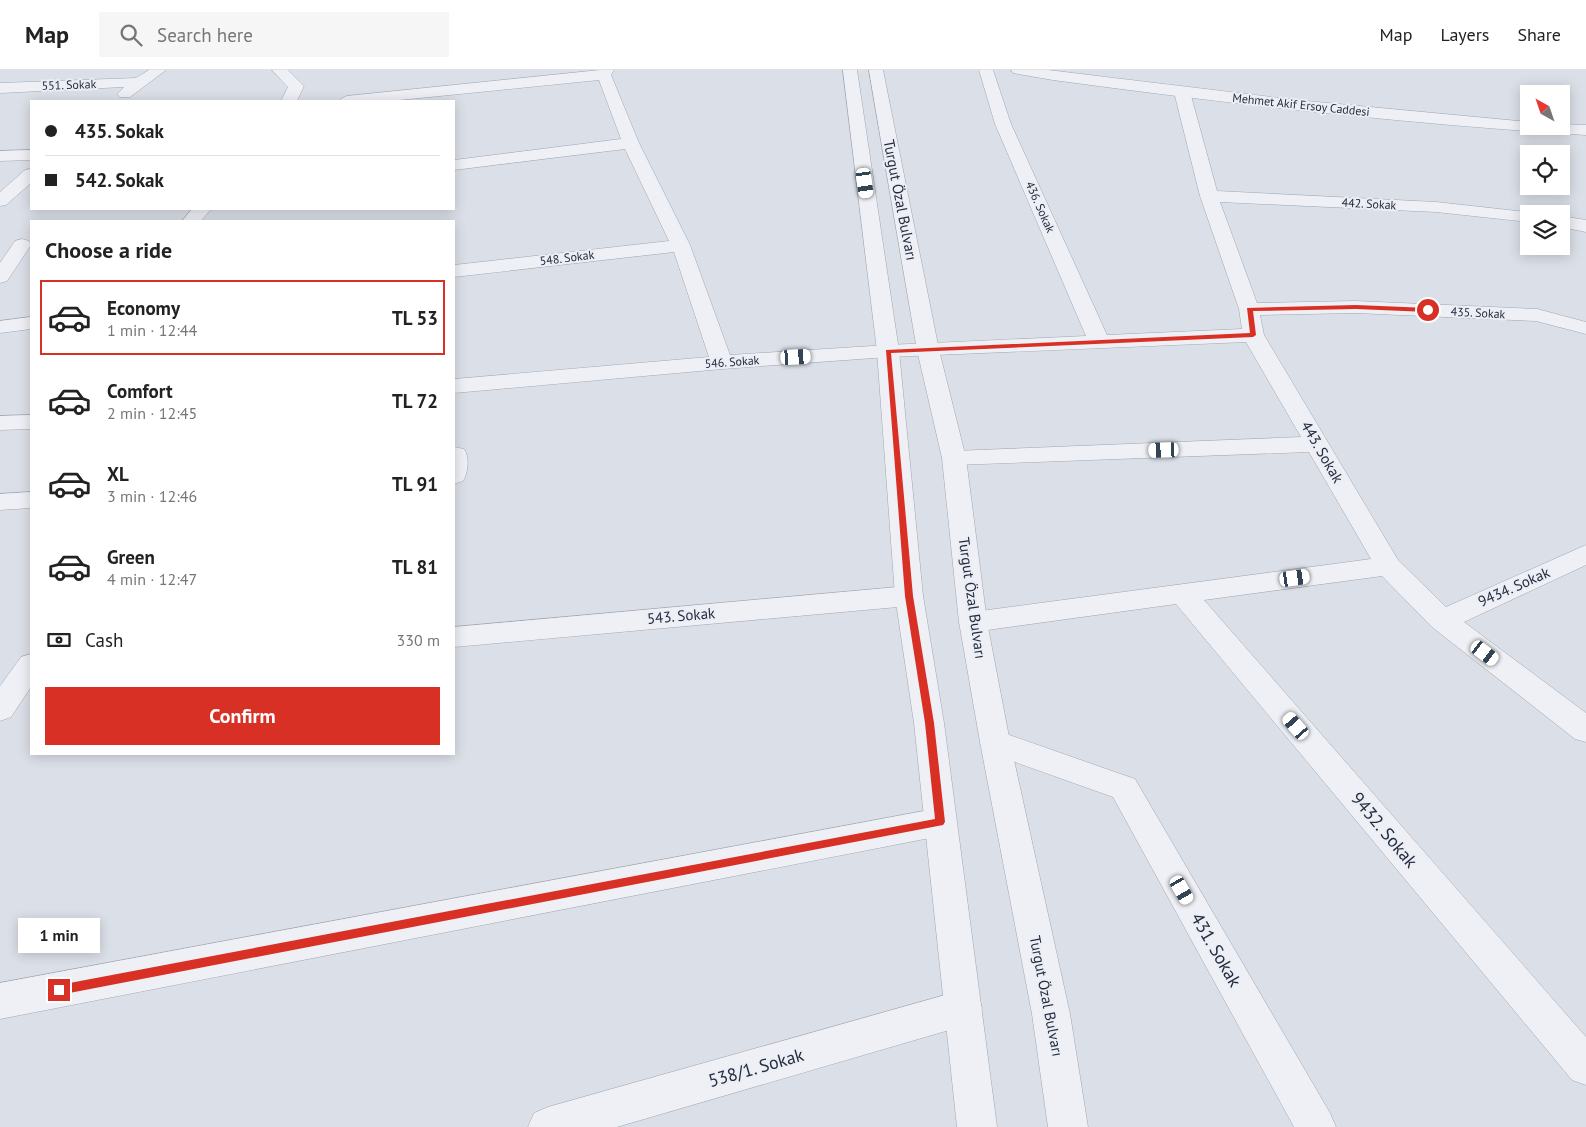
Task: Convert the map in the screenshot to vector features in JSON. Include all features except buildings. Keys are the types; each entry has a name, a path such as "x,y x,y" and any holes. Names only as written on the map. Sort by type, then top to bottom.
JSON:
{"street":[{"path":"117,100 139,82 159,70"},
{"path":"279,70 296,86 289,100"},
{"name":"Turgut Özal Bulvarı","path":"850,70 888,352 909,596 930,723 940,822 977,1127"},
{"name":"Turgut Özal Bulvarı","path":"876,70 928,350 954,458 973,622 995,742 1051,1014 1068,1127"},
{"name":"436. Sokak","path":"986,70 1003,124 1100,342"},
{"name":"Mehmet Akif Ersoy Caddesi","path":"1018,70 1182,92 1498,126 1586,130"},
{"path":"356,100 606,72 631,143 681,244 722,362"},
{"name":"551. Sokak","path":"0,88 139,82"},
{"name":"443. Sokak","path":"1182,92 1209,196 1249,309 1253,335 1388,566 1442,620 1586,730"},
{"path":"455,165 631,143"},
{"path":"0,156 30,155"},
{"path":"0,201 30,175"},
{"name":"442. Sokak","path":"1209,196 1436,207 1520,215"},
{"path":"191,220 201,210"},
{"path":"1570,223 1586,226"},
{"name":"548. Sokak","path":"455,271 681,244"},
{"path":"0,247 27,245"},
{"path":"0,277 27,245"},
{"name":"435. Sokak","path":"1249,309 1356,307 1537,315 1586,328"},
{"path":"0,327 30,322"},
{"name":"546. Sokak","path":"455,386 722,362 888,352 1253,335"},
{"path":"0,423 30,422"},
{"path":"954,458 1317,444"},
{"path":"0,502 30,500"},
{"name":"9434. Sokak","path":"1442,620 1586,554"},
{"path":"973,622 1388,566"},
{"name":"9432. Sokak","path":"1182,594 1586,1066"},
{"name":"543. Sokak","path":"455,637 909,596"},
{"path":"0,709 20,679"},
{"name":"431. Sokak","path":"995,742 1124,788 1316,1127"},
{"path":"0,1001 940,822"},
{"name":"538/1. Sokak","path":"548,1127 963,1008"}],"route":[{"path":"59,990 940,822 930,723 909,596 888,352 1253,335 1249,309 1356,307 1428,310"}]}
